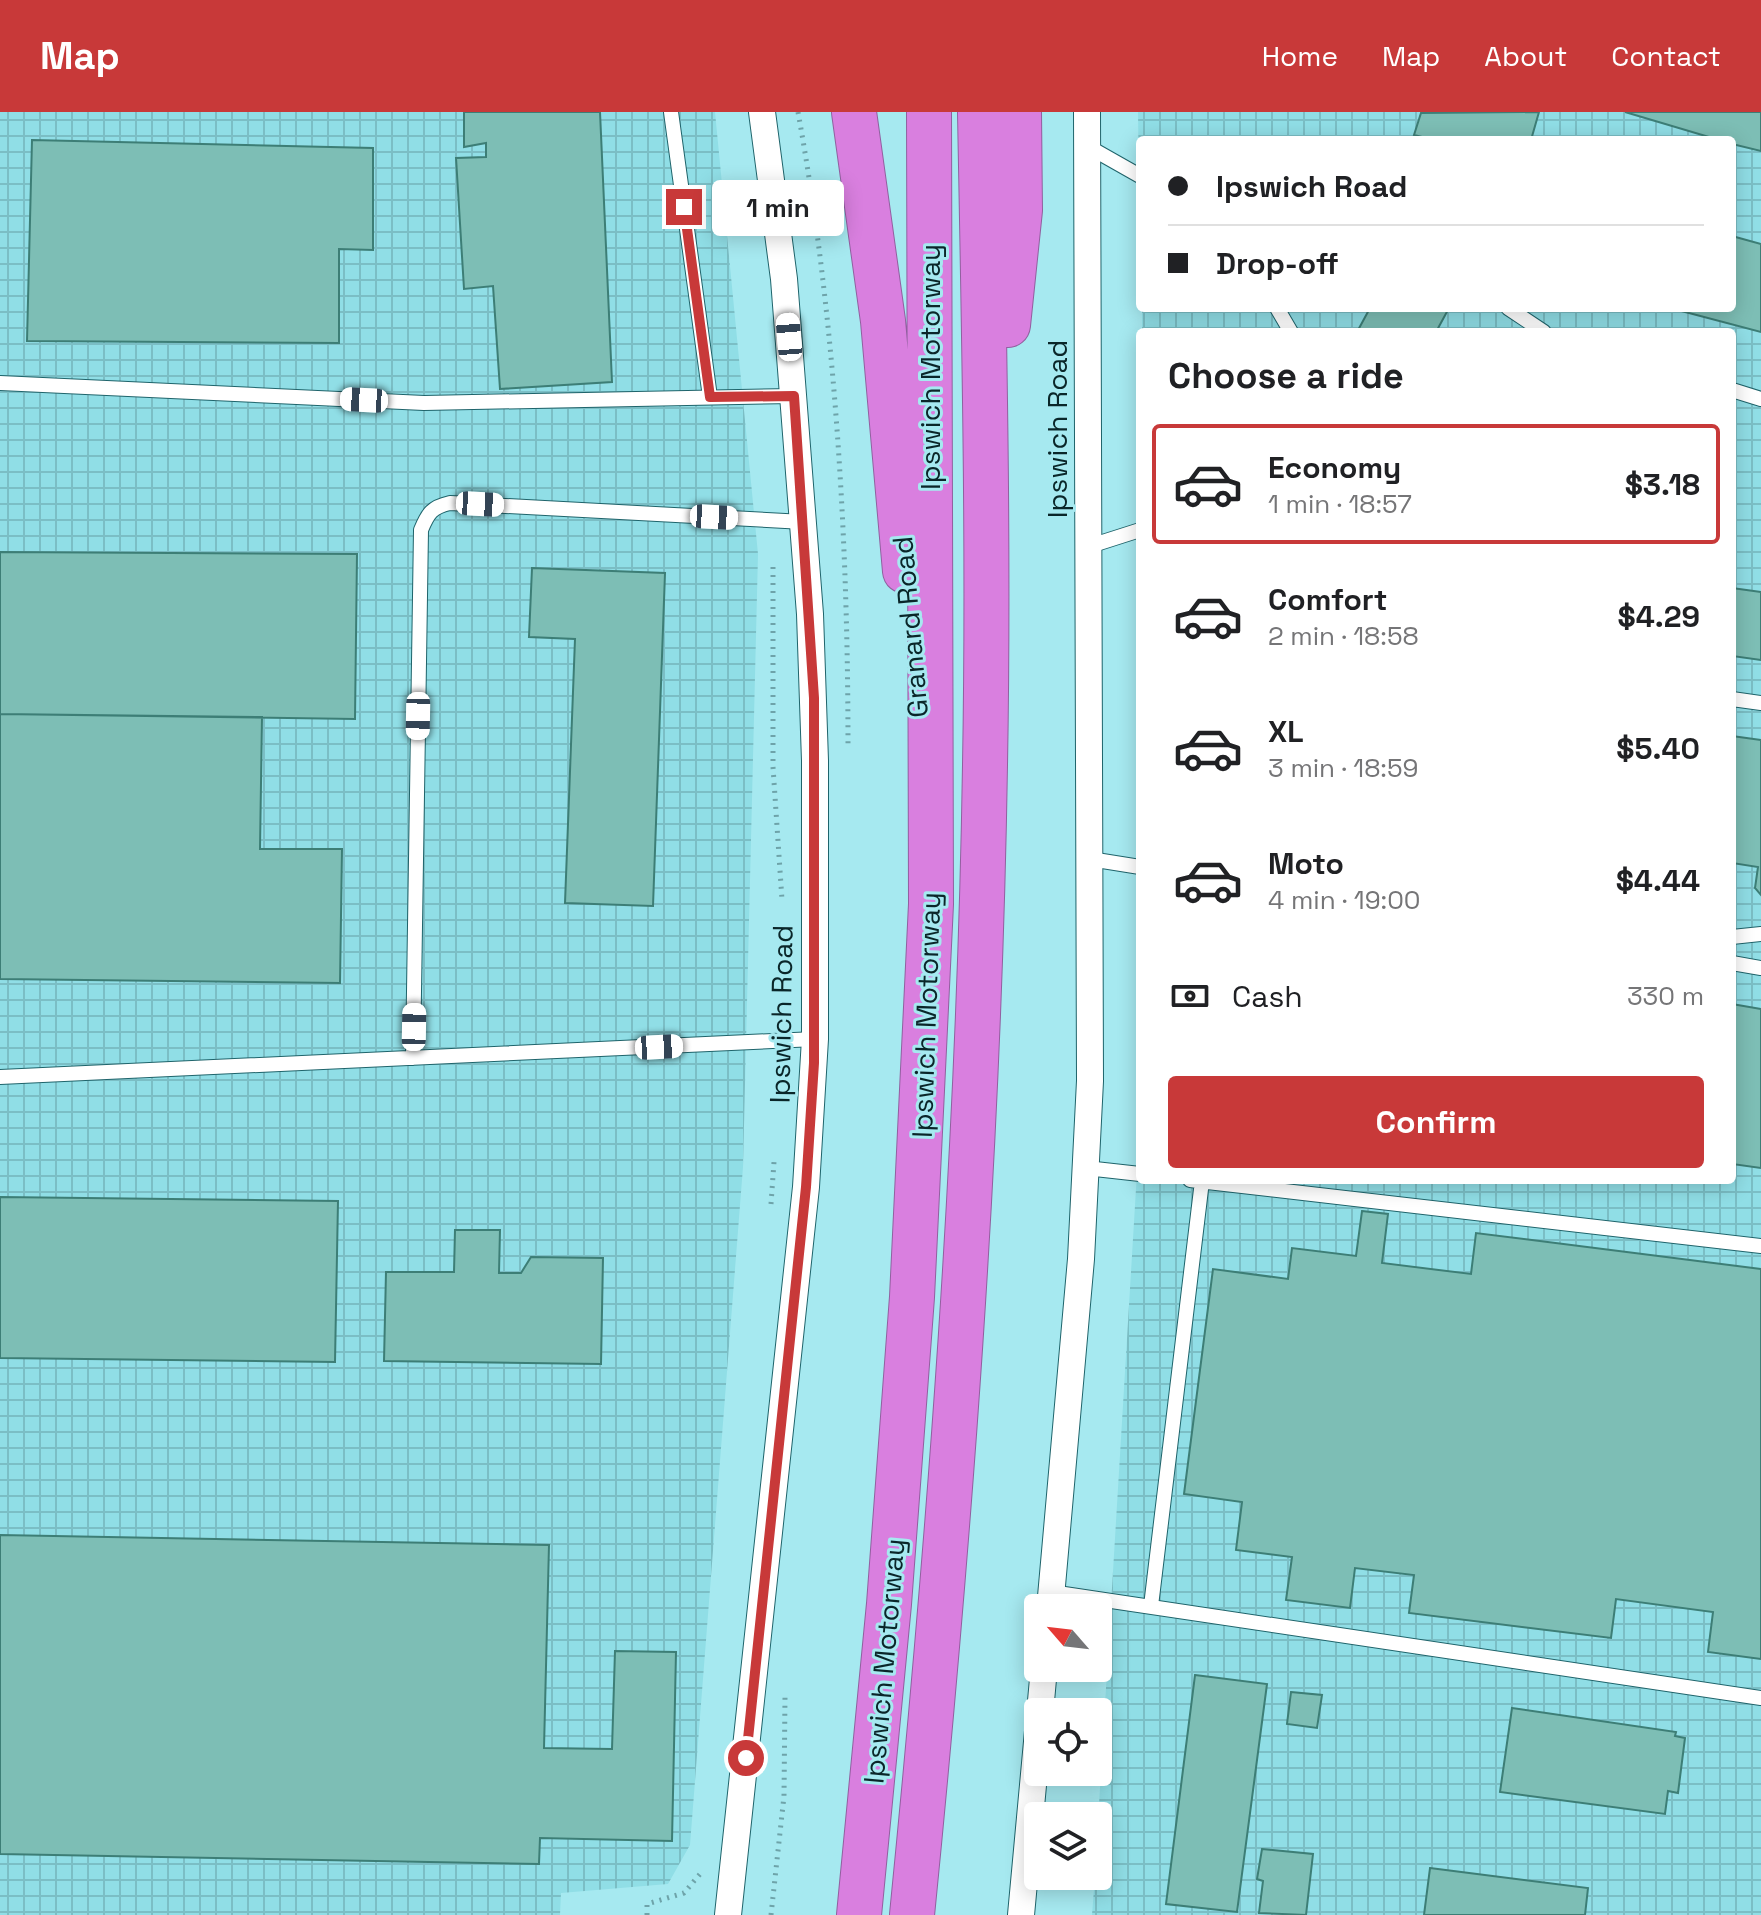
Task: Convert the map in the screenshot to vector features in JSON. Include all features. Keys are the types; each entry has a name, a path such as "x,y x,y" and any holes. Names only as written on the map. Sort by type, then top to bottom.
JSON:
{"highway":[{"name":"Granard Road","path":"854,112 883,321 931,904"},
{"name":"Ipswich Motorway","path":"859,1915 889,1604 910,1326 931,904 929,112"},
{"name":"Ipswich Motorway","path":"912,1915 955,1452 967,1246 985,769 988,502 980,112"},
{"path":"988,502 1020,210 1019,112"}],"street":[{"name":"Ipswich Road","path":"728,1915 806,1187 815,1039 814,698 804,522 784,279 762,112"},
{"name":"Ipswich Road","path":"1052,1594 1069,1416 1090,1081 1087,112"},
{"path":"1021,1915 1033,1786"}],"lane":[{"path":"671,112 710,397"},
{"path":"1087,146 1136,174"},
{"path":"1514,312 1538,328"},
{"path":"0,383 424,403 794,396"},
{"path":"1736,391 1761,399"},
{"path":"413,1058 421,530 434,506 450,503 804,522"},
{"path":"1090,546 1136,531"},
{"path":"1736,700 1761,703"},
{"path":"1090,859 1136,866"},
{"path":"1736,937 1761,934"},
{"path":"1736,964 1761,968"},
{"path":"0,1077 815,1039"},
{"path":"1086,1168 1136,1174"},
{"path":"1151,1606 1196,1184"},
{"path":"1222,1184 1761,1246"},
{"path":"1112,1604 1151,1606 1761,1698"}],"shaded area":[{"path":"0,112 715,112 758,554 743,1167 690,1845 668,1884 561,1893 560,1915 0,1915"},
{"path":"1138,112 1761,112 1761,1915 1092,1915 1094,1890 1112,1890 1112,1802 1099,1802 1100,1786 1112,1786 1112,1698 1105,1698 1106,1682 1112,1682 1112,1594 1136,1184 1736,1184 1736,328 1142,328 1142,312 1736,312 1736,136 1138,136"}],"building":[{"path":"464,112 600,112 612,382 500,389 493,286 464,289 456,158 486,157 486,143 464,147"},
{"path":"1539,112 1532,136 1418,136 1414,135 1421,113"},
{"path":"1625,112 1761,112 1761,151 1736,145 1736,136 1706,136"},
{"path":"32,140 373,148 373,250 339,249 339,343 27,341"},
{"path":"1736,237 1761,244 1761,332 1685,312 1736,312"},
{"path":"1368,312 1447,312 1438,328 1359,328"},
{"path":"0,552 357,554 355,719 0,714"},
{"path":"532,568 665,573 653,906 565,903 575,639 529,637"},
{"path":"1736,589 1761,592 1761,660 1736,657"},
{"path":"0,714 262,717 260,849 342,849 340,983 0,979"},
{"path":"1736,737 1761,740 1761,895 1755,888 1758,867 1736,864"},
{"path":"1736,1005 1761,1009 1761,1168 1736,1165"},
{"path":"0,1197 338,1201 335,1362 0,1358"},
{"path":"1362,1211 1388,1214 1382,1263 1471,1274 1476,1233 1761,1269 1761,1659 1708,1652 1713,1612 1616,1599 1611,1638 1409,1613 1414,1575 1355,1568 1350,1608 1286,1600 1292,1557 1236,1550 1242,1502 1184,1494 1213,1269 1288,1279 1292,1248 1356,1256"},
{"path":"455,1230 500,1230 499,1273 521,1273 531,1257 603,1258 601,1364 384,1361 386,1272 454,1272"},
{"path":"0,1535 549,1545 544,1748 612,1749 615,1651 676,1652 672,1841 540,1838 539,1864 0,1854"},
{"path":"1195,1675 1267,1684 1237,1912 1166,1904"},
{"path":"1291,1692 1322,1695 1317,1728 1287,1724"},
{"path":"1512,1708 1676,1732 1675,1736 1685,1738 1678,1793 1668,1791 1665,1814 1500,1792"},
{"path":"1262,1849 1313,1854 1306,1915 1259,1913 1263,1881 1257,1879"},
{"path":"1430,1868 1588,1888 1585,1915 1424,1915"}],"route":[{"path":"684,207 710,397 794,396 814,698 814,1063 806,1187 746,1758"}]}
